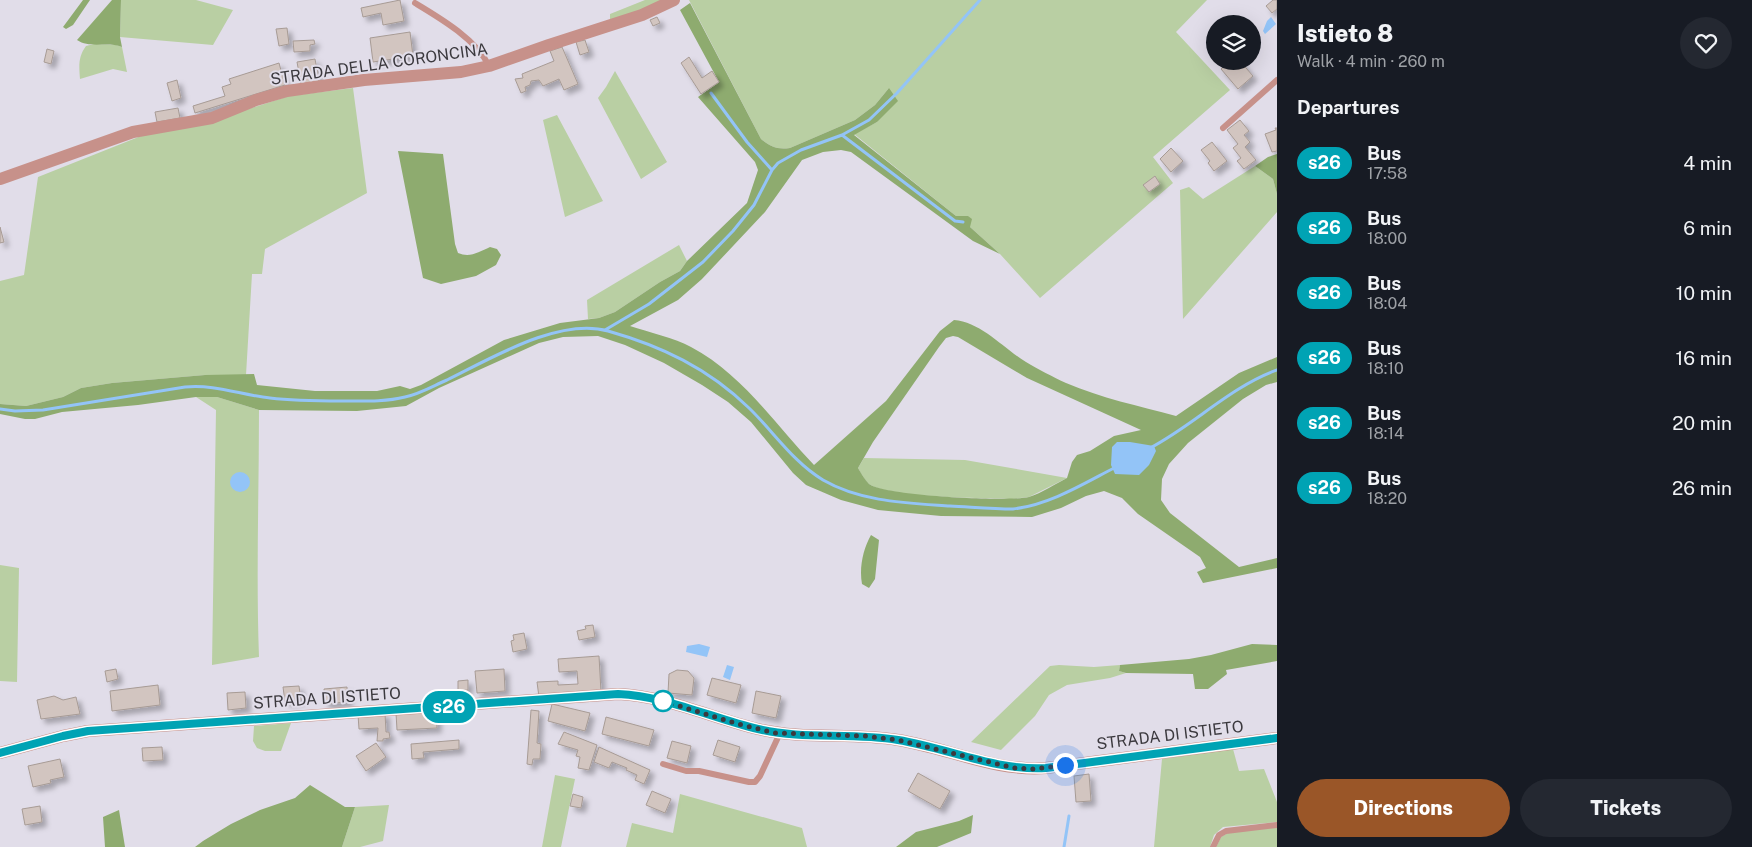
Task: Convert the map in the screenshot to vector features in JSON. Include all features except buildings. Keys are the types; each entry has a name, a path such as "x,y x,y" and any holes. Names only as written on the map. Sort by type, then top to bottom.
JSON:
{"street":[{"name":"STRADA DELLA CORONCINA","path":"0,178 134,132 212,118 236,110 256,100 287,91 364,80 461,72 489,66 549,44 642,15 674,0"},
{"name":"STRADA DI ISTIETO","path":"0,753 63,736 94,730 618,694 655,699 738,724 780,733 865,736 898,740 1004,766 1025,769 1046,768 1277,738"}],"lane":[{"path":"415,3 469,40 484,55 489,66"},
{"path":"1223,128 1277,80"},
{"path":"663,764 686,771 699,771 755,782 760,776 780,733"},
{"path":"1213,847 1219,835 1226,831 1277,825"}],"green space":[{"path":"83,0 90,0 73,25 66,29 63,27"},
{"path":"112,0 121,0 120,37 122,47 117,45 93,45 77,40"},
{"path":"121,0 196,0 233,10 213,45 120,37"},
{"path":"645,0 665,0 610,23 610,14"},
{"path":"689,0 1207,0 1176,32 1206,64 1206,70 1211,70 1230,90 1153,157 1173,183 1040,298 1000,254 970,227 968,216 956,216 854,134 877,122 889,88 875,105 855,120 790,148 782,149 771,146 761,139"},
{"path":"690,3 761,139 774,147 790,148 855,120 875,105 889,88 898,101 877,122 854,135 956,216 968,216 972,219 970,227 1000,254 973,241 851,152 841,150 823,152 802,160 765,212 702,279 678,300 630,326 677,341 709,358 742,385 814,465 886,401 940,331 954,320 983,330 1026,362 1066,383 1106,397 1176,416 1239,373 1277,357 1277,382 1266,385 1243,399 1188,443 1169,464 1162,479 1161,500 1170,513 1239,567 1277,558 1277,568 1203,583 1197,572 1206,568 1200,557 1138,514 1122,498 1104,491 1032,517 941,516 878,510 841,500 806,485 793,473 751,422 728,402 664,363 625,345 598,336 563,337 539,343 439,388 406,406 357,411 259,410 217,397 196,397 62,412 35,419 0,414 0,404 26,406 63,397 81,388 112,383 205,375 254,374 257,385 315,391 377,391 400,386 410,389 421,385 504,340 560,323 599,318 615,312 680,271 687,261 747,203 758,170 755,162 698,97 719,82 680,10","holes":["958,337 1027,378 1141,430 1114,436 1090,451 1077,455 1072,462 1067,478 1029,497 997,499 921,495 898,492 869,484 858,468 873,442 946,338"]},
{"path":"94,44 122,47 127,72 113,69 80,79 80,58 86,46"},
{"path":"615,71 667,162 641,179 598,98"},
{"path":"353,88 367,193 265,249 262,274 252,274 246,375 205,375 112,383 81,388 63,397 26,406 0,404 0,281 24,275 38,177 141,136 236,113 289,96"},
{"path":"557,115 603,201 565,217 543,120"},
{"path":"398,151 443,154 455,244 458,253 470,255 490,247 497,249 501,255 496,265 476,276 441,284 423,278"},
{"path":"1277,154 1277,194 1273,179 1255,166 1268,157"},
{"path":"1255,166 1273,179 1277,194 1277,212 1183,319 1180,190 1189,187 1203,199"},
{"path":"679,245 687,261 680,271 615,312 599,318 588,319 587,300"},
{"path":"196,397 217,397 259,410 259,657 212,665 216,410"},
{"path":"864,458 965,460 1067,478 1029,497 1012,499 915,495 879,489 869,484 858,468"},
{"path":"871,535 879,540 875,579 869,588 862,584 861,565"},
{"path":"0,565 19,568 17,682 0,681"},
{"path":"1252,644 1277,645 1277,661 1226,670 1227,674 1208,689 1195,689 1193,674 1126,673 1119,671 1120,665 1189,659"},
{"path":"1120,665 1119,671 1126,673 1110,678 1067,685 1049,695 1035,716 1001,750 971,742 1050,666 1094,667"},
{"path":"291,723 281,751 265,751 257,748 253,741 254,726"},
{"path":"1233,749 1239,771 1264,769 1277,802 1277,822 1223,827 1214,835 1210,847 1154,847 1162,759"},
{"path":"555,775 575,779 561,847 542,847"},
{"path":"310,785 345,807 355,807 342,847 195,847 231,824 260,810 295,798"},
{"path":"680,794 802,828 807,847 626,847 632,823 673,833"},
{"path":"389,805 383,841 360,847 342,847 355,807"},
{"path":"119,810 125,847 105,847 103,817"},
{"path":"973,815 971,833 937,847 896,847 916,832 959,821"},
{"path":"1277,827 1277,847 1216,847 1221,837 1228,833"}],"water":[{"path":"1271,17 1276,24 1265,34 1263,31"},
{"path":"1117,442 1154,446 1156,451 1149,465 1139,475 1115,474 1111,465 1112,447"},
{"path":"240,472 247,475 250,482 247,489 240,492 233,489 230,482 233,475"},
{"path":"699,644 710,647 707,657 686,652 687,646"},
{"path":"727,665 734,667 730,680 723,677"}],"waterway":[{"path":"605,330 649,304 703,262 733,231 754,205 772,170 778,163 801,150 842,135 869,120 897,93 980,0"},
{"path":"711,93 747,142 772,170"},
{"path":"842,135 955,221 963,222"},
{"path":"0,409 15,411 43,410 196,386 288,400 390,400 421,392 525,342 568,330 589,328 608,331 647,344 665,351 700,370 717,381 749,408 812,473 853,493 901,502 1013,509 1026,507 1053,498 1114,468"},
{"path":"1150,448 1244,386 1277,370"},
{"path":"1064,847 1069,816"}],"bus line":[{"name":"s26","path":"0,753 88,731 527,702 618,694 655,699 768,732 865,736 898,740 1014,768 1046,768 1277,738"}],"route":[{"path":"663,701 738,724 775,733 865,736 898,740 1014,768 1035,769 1065,765"}]}
